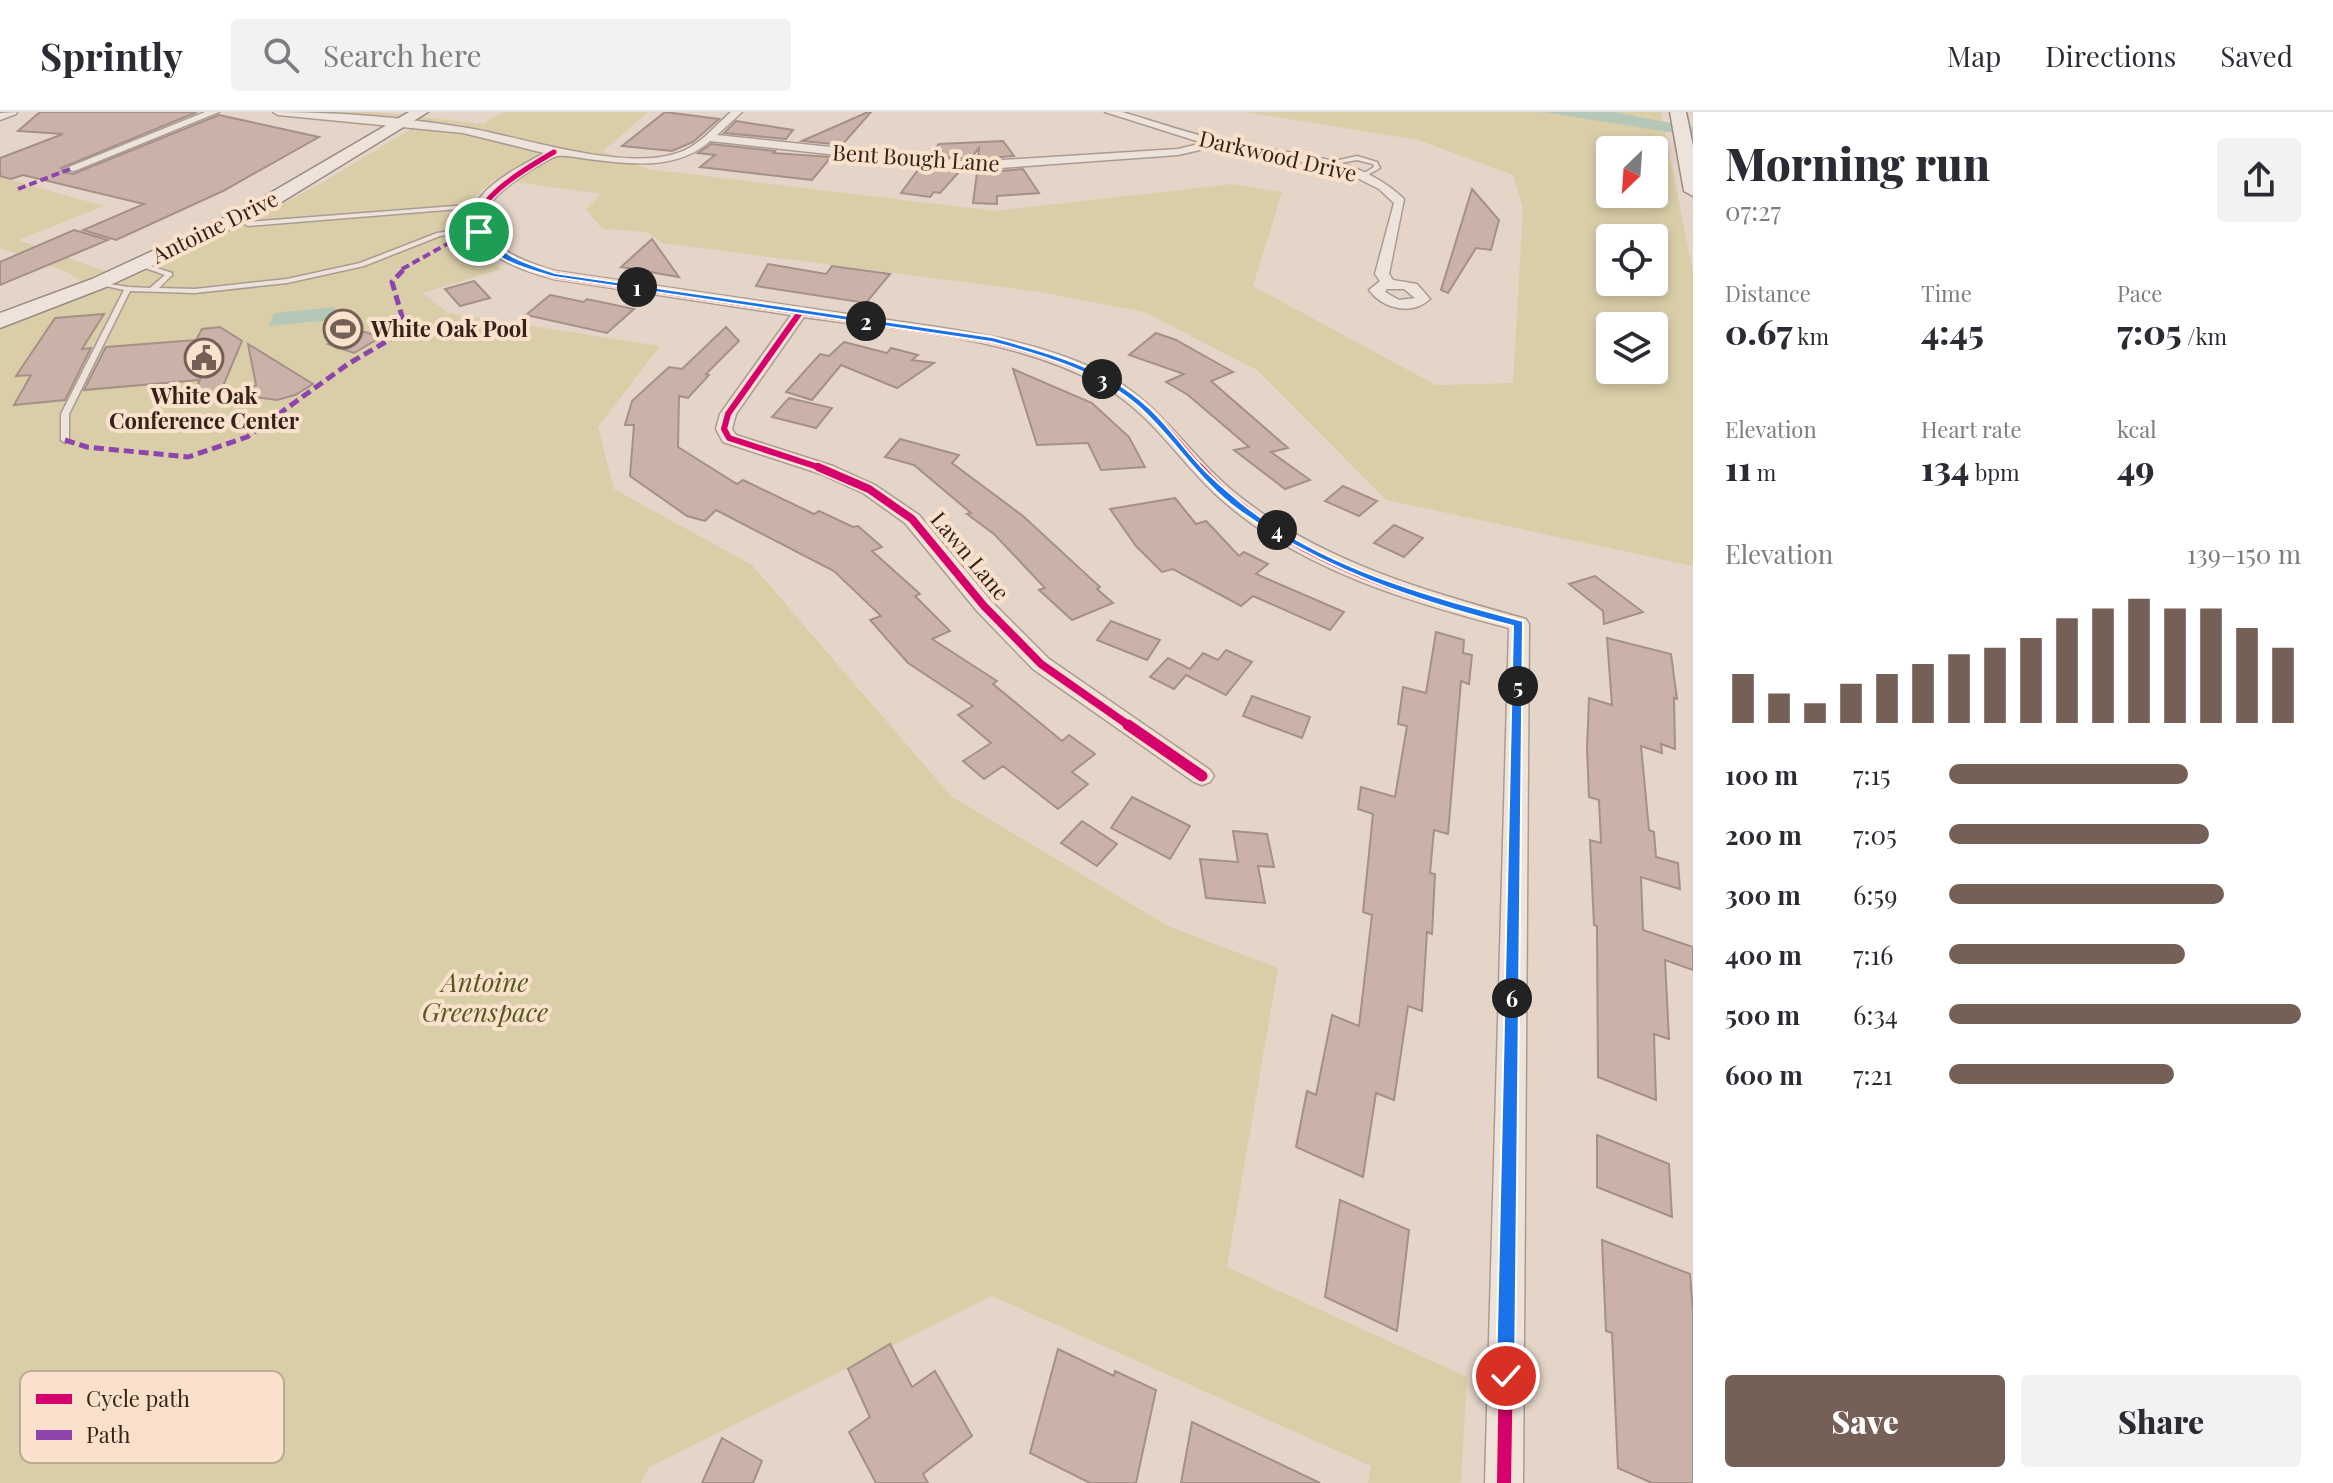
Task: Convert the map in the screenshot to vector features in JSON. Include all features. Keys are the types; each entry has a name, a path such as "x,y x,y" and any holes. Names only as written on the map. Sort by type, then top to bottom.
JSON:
{"main road":[{"name":"Antoine Drive","path":"0,302 75,273 224,206 385,123 420,112"},
{"path":"1678,112 1693,191"},
{"name":"Antoine Drive","path":"0,321 249,219 385,123"},
{"path":"224,206 249,219"},
{"path":"75,273 99,283"}],"street":[{"path":"0,117 12,112"},
{"path":"70,169 214,112"},
{"path":"278,112 385,123 488,138 554,152 633,161 685,154 710,138 737,112"},
{"name":"Darkwood Drive","path":"1110,112 1217,143 1329,163 1364,175 1386,188 1400,202 1382,274 1389,284"},
{"name":"Bent Bough Lane","path":"710,138 989,166 1178,152 1217,143"},
{"path":"554,152 502,184 481,206 477,218 479,229 489,245 508,260 554,275 992,340 1048,354 1117,387 1143,406 1198,470 1242,508 1297,544 1371,579 1438,603 1519,624 1504,1483"},
{"name":"Lawn Lane","path":"801,311 728,414 724,429 729,438 827,470 869,489 912,519 984,606 1041,664 1202,776"}],"lane":[{"path":"249,219 481,206"},
{"path":"99,283 128,289 195,291 337,272 396,253 439,234 479,229"},
{"path":"139,264 170,274 153,289"},
{"path":"65,440 65,414 128,289"}],"green space":[{"name":"Antoine Greenspace","path":"318,112 376,112 484,124 502,112 648,112 603,151 647,169 995,211 1232,184 1282,192 1253,286 1436,385 1513,383 1523,209 1513,175 1418,140 1245,112 1661,112 1666,136 1596,136 1596,208 1668,208 1668,147 1693,271 1693,566 1386,500 1257,370 1144,312 1034,291 662,243 647,232 602,229 586,209 601,194 495,179 470,204 461,237 501,269 423,293 448,313 660,346 598,427 614,489 752,565 951,796 1168,926 1278,968 1227,1267 1467,1377 1461,1483 1368,1483 1371,1466 992,1296 649,1467 641,1483 0,1483 0,330 93,291 67,272 0,248 0,177 104,206 19,240 124,278 226,233 320,184 422,122"}],"shaded area":[{"path":"1543,112 1612,112 1693,127 1693,136"},
{"path":"335,307 331,320 269,326 274,313"}],"building":[{"path":"40,112 197,112 61,168 63,172 73,174 219,115 319,137 223,191 116,240 83,230 144,204 23,175 11,179 0,176 0,158 63,134 18,131"},
{"path":"665,112 719,119 693,142 672,151 622,146"},
{"path":"871,112 842,145 802,141"},
{"path":"736,121 793,130 786,139 724,133"},
{"path":"1003,141 1014,156 978,159 979,148 970,159 930,155 939,144"},
{"path":"711,144 831,157 812,180 700,167 715,155 698,153"},
{"path":"920,167 959,172 940,193 934,192 930,197 901,193"},
{"path":"1023,169 1039,193 997,196 997,204 973,203 977,173"},
{"path":"1472,189 1499,220 1491,250 1476,248 1448,293 1441,290"},
{"path":"74,230 108,240 0,285 0,262"},
{"path":"652,239 679,277 621,267"},
{"path":"768,264 826,274 832,266 890,274 866,303 756,286"},
{"path":"474,281 490,298 460,306 445,289"},
{"path":"550,295 634,309 607,333 526,315"},
{"path":"104,314 82,349 91,348 65,400 14,405 31,375 16,376 55,318"},
{"name":"White Oak Conference Center","path":"220,327 242,341 218,398 191,400 200,380 84,390 106,347 196,340 202,329"},
{"path":"726,327 739,341 706,374 709,375 688,398 679,396 678,447 737,484 743,480 814,514 819,511 853,527 858,526 882,547 872,551 920,594 915,596 950,631 932,639 997,681 993,684 1062,741 1069,735 1095,754 1072,772 1088,784 1058,809 1003,766 984,779 963,761 991,743 958,715 973,706 908,663 870,620 881,616 834,571 716,510 705,521 687,516 630,476 634,425 625,425 632,401 669,367 682,369"},
{"path":"355,329 381,337 354,353 328,344"},
{"path":"1156,333 1176,340 1233,372 1211,381 1288,448 1271,452 1310,480 1285,489 1234,450 1249,447 1188,395 1166,382 1184,374 1129,355"},
{"path":"844,342 887,353 891,348 918,355 912,360 934,363 897,388 841,365 812,400 786,392 820,354 829,356"},
{"path":"248,344 313,384 295,395 277,400 239,395 256,385"},
{"path":"1013,369 1092,403 1129,437 1145,467 1101,470 1088,443 1037,445"},
{"path":"789,398 832,408 816,428 772,417"},
{"path":"900,439 959,455 952,463 1023,516 1100,587 1097,589 1113,603 1072,620 1039,590 1045,588 994,534 967,514 971,513 914,465 885,457"},
{"path":"1343,486 1377,501 1359,516 1325,501"},
{"path":"1175,498 1196,524 1206,521 1239,556 1244,552 1268,564 1256,574 1344,612 1330,630 1253,596 1241,606 1173,569 1162,572 1136,546 1110,509"},
{"path":"1394,525 1423,538 1404,557 1374,543"},
{"path":"1595,576 1643,612 1604,624 1603,611 1569,584"},
{"path":"1111,621 1160,640 1147,660 1097,640"},
{"path":"1436,632 1464,640 1463,653 1472,655 1469,684 1461,681 1448,834 1434,830 1430,873 1435,874 1432,934 1427,932 1422,1011 1408,1006 1394,1100 1376,1093 1363,1177 1296,1147 1307,1091 1316,1095 1332,1015 1359,1026 1372,915 1363,912 1373,814 1358,809 1361,787 1395,797 1407,726 1398,724 1403,687 1426,693"},
{"path":"1607,638 1671,654 1677,699 1674,698 1675,749 1661,744 1662,753 1641,746 1649,830 1654,832 1656,857 1678,863 1680,889 1641,877 1643,930 1693,947 1693,970 1665,960 1669,1039 1654,1034 1656,1100 1598,1077 1597,926 1594,925 1590,840 1601,843 1599,800 1589,797 1587,749 1589,698 1612,705"},
{"path":"1226,650 1252,662 1226,695 1186,675 1174,689 1150,677 1168,658 1190,669 1203,653 1218,660"},
{"path":"1252,696 1310,717 1302,738 1243,716"},
{"path":"1132,797 1190,826 1170,859 1111,828"},
{"path":"1082,821 1117,844 1097,866 1061,843"},
{"path":"1233,831 1267,834 1274,867 1258,866 1265,903 1206,898 1200,859 1238,862"},
{"path":"1597,1135 1669,1164 1672,1217 1597,1187"},
{"path":"1340,1200 1409,1230 1397,1331 1325,1297"},
{"path":"1602,1240 1690,1274 1693,1312 1693,1483 1652,1483 1618,1468 1612,1333 1606,1331"},
{"path":"890,1344 912,1387 935,1371 972,1436 923,1474 928,1483 876,1483 849,1432 870,1417 848,1369"},
{"path":"1058,1349 1114,1376 1115,1371 1156,1390 1136,1483 1090,1483 1030,1453"},
{"path":"1192,1422 1320,1483 1181,1483"},
{"path":"722,1438 762,1461 753,1483 702,1483"}],"marked path":[{"path":"18,189 70,169"},
{"path":"65,440 87,447 188,457 247,437 348,364 406,330 392,282 402,269 449,243"}],"cycle path":[{"path":"554,152 499,187 484,203 477,217 478,230 486,242 512,260 554,275 992,340 1051,357 1090,372 1125,392 1167,430 1229,497 1309,549 1376,580 1519,624 1504,1483"},
{"path":"801,311 728,414 724,429 729,438 827,470 869,489 912,519 984,606 1041,664 1202,776"}],"place":[{"name":"White Oak Pool","path":"343,329"},
{"name":"White Oak Conference Center","path":"204,358"}],"route":[{"path":"479,232 489,245 508,260 554,275 992,340 1048,354 1117,387 1143,406 1198,470 1242,508 1297,544 1357,574 1438,603 1519,624 1506,1376"}]}
